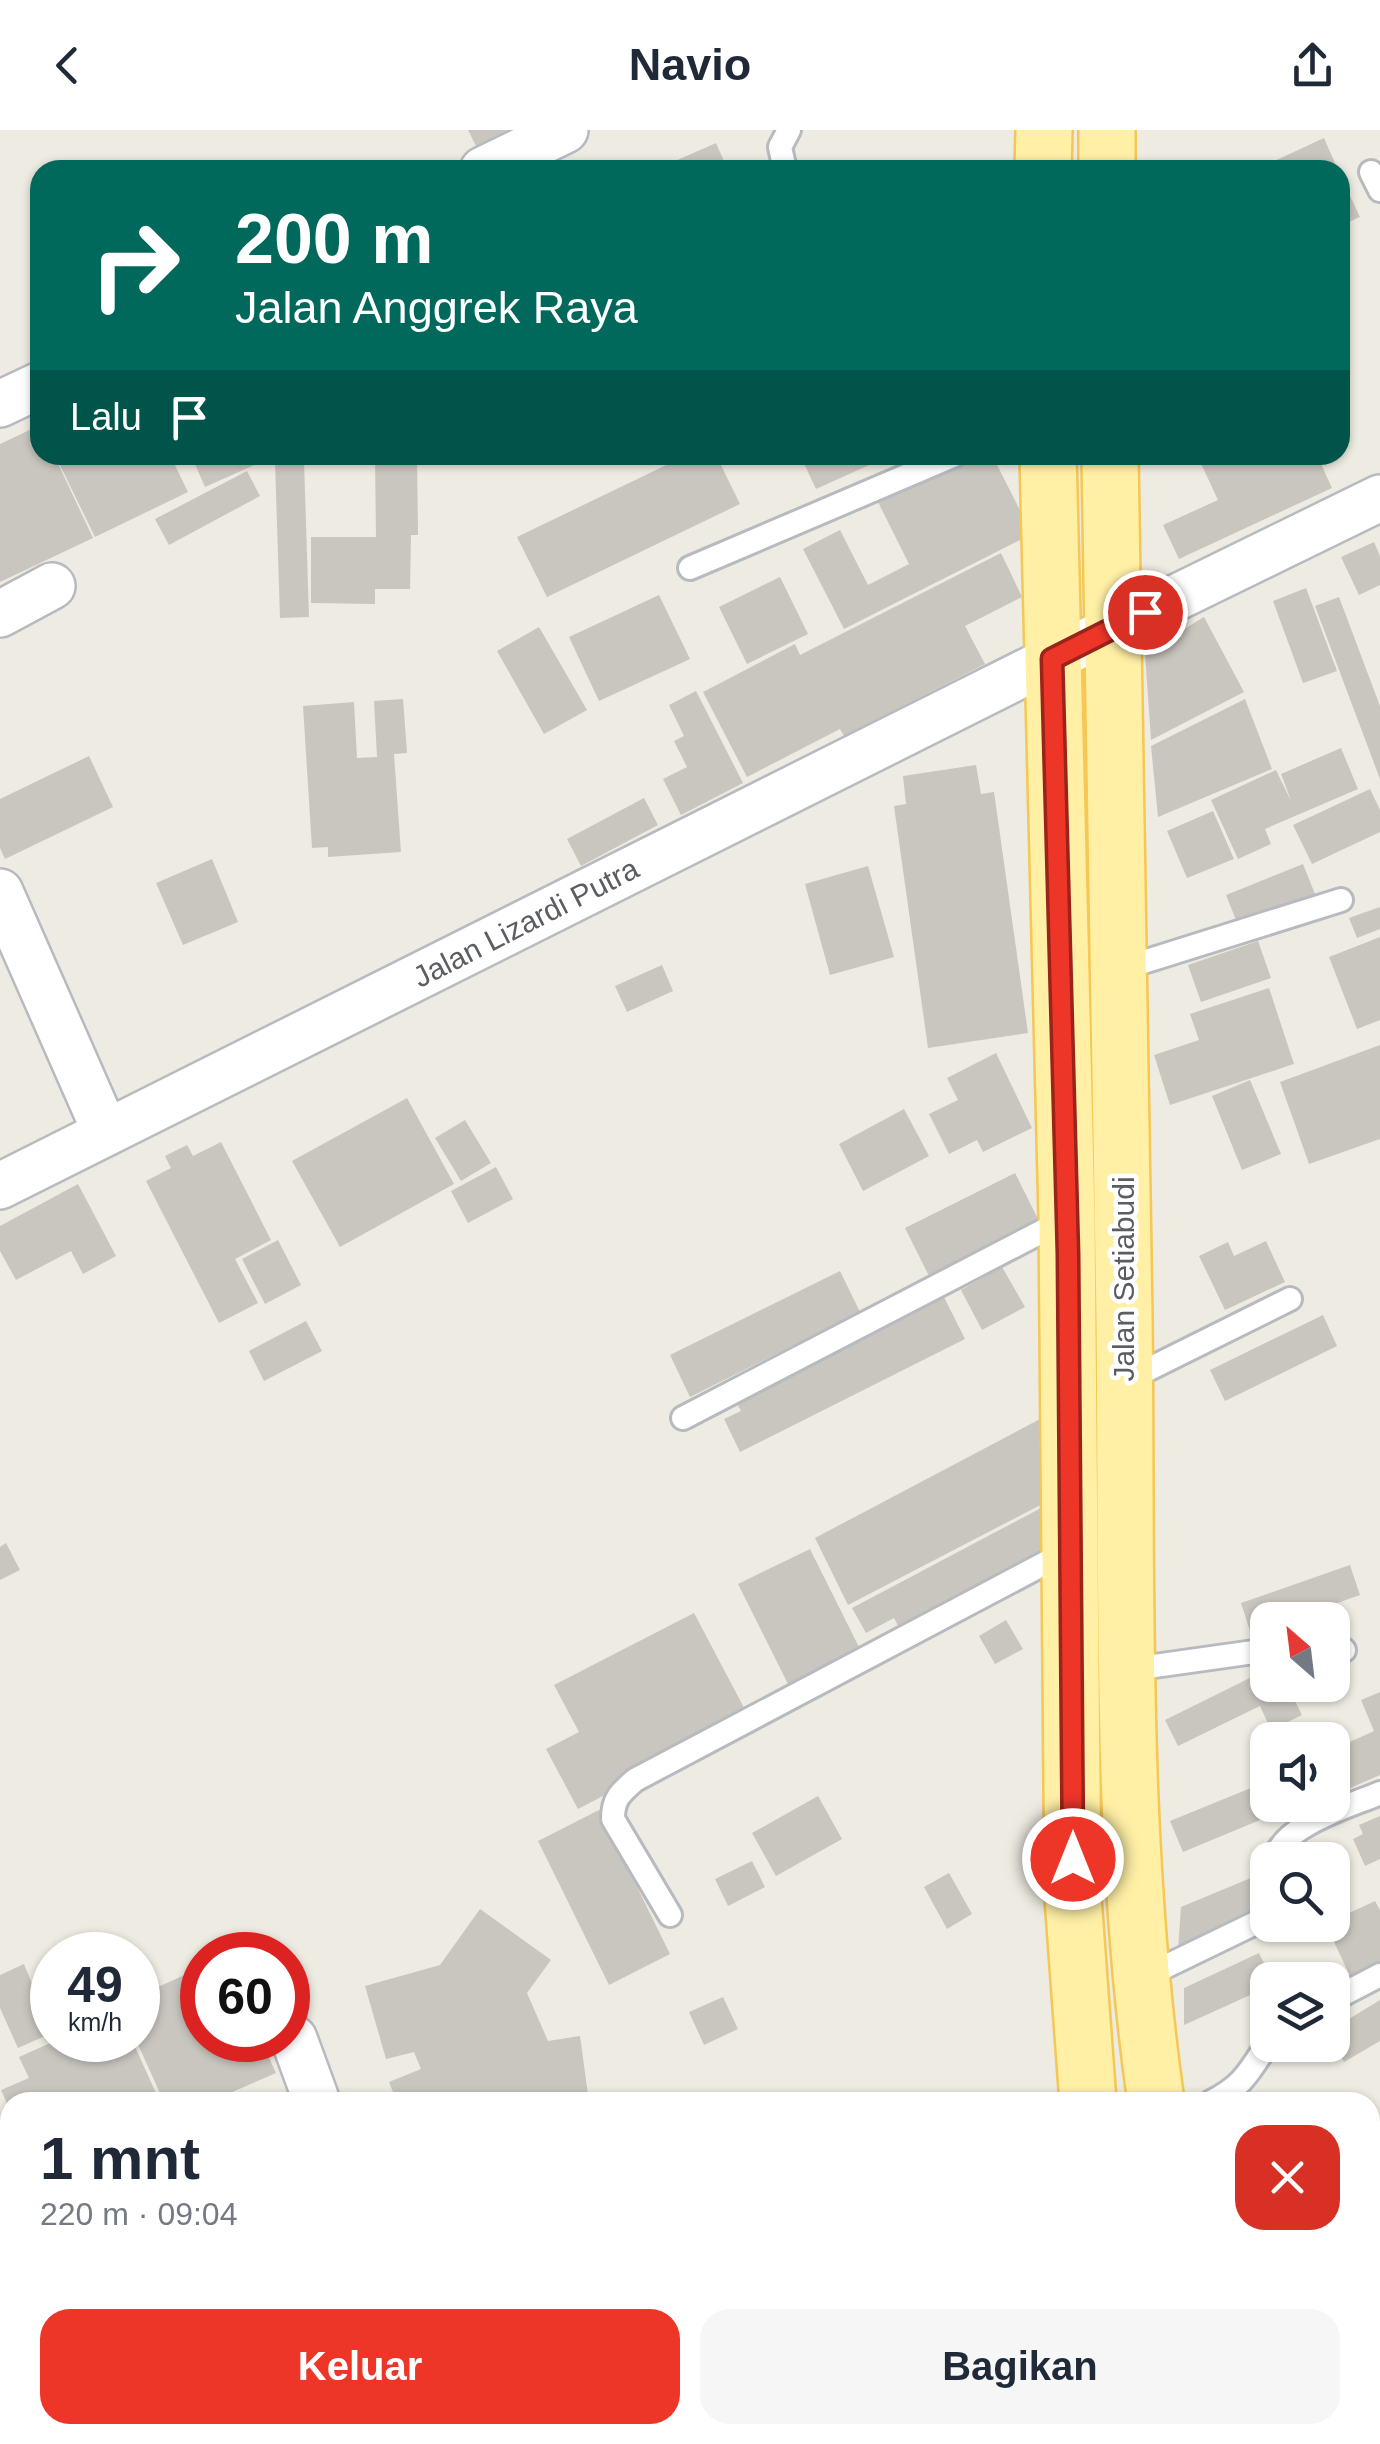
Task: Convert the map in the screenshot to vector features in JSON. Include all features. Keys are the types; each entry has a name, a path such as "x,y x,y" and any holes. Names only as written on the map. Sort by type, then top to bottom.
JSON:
{"main road":[{"path":"1044,130 1044,160"},
{"path":"1107,130 1107,160"},
{"name":"Jalan Setiabudi","path":"1048,465 1067,1218 1074,1898 1087,2092"},
{"name":"Jalan Setiabudi","path":"1110,465 1122,969 1126,1670 1142,1978 1155,2092"}],"street":[{"path":"504,160 565,130"},
{"path":"0,404 30,390"},
{"name":"Jalan Lizardi Putra","path":"0,1186 1112,628 1380,498"},
{"path":"0,614 52,586"},
{"path":"0,892 106,1133"},
{"path":"303,2062 314,2092"}],"lane":[{"path":"783,160 780,147 789,130"},
{"path":"690,568 932,465"},
{"path":"1122,969 1341,900"},
{"path":"683,1418 1067,1218"},
{"path":"1125,1381 1290,1300"},
{"path":"670,1915 613,1818 618,1794 635,1780 1072,1549"},
{"path":"1126,1670 1250,1653"},
{"path":"1285,1842 1290,1834 1380,1793"},
{"path":"1142,1978 1250,1926"},
{"path":"1350,1991 1380,1975"},
{"path":"1232,2092 1257,2062"}],"building":[{"path":"468,130 526,130 483,160"},
{"path":"1324,138 1334,160 1277,160"},
{"path":"716,143 724,160 678,160"},
{"path":"1350,196 1360,217 1350,222"},
{"path":"30,430 30,465 59,465 93,538 0,582 0,444"},
{"path":"60,465 175,465 188,492 95,537"},
{"path":"195,465 254,465 205,487"},
{"path":"275,465 304,465 309,617 280,618"},
{"path":"375,465 417,465 418,535 411,535 410,589 375,589 375,604 311,603 311,537 376,537"},
{"path":"666,465 721,465 740,504 547,597 517,537"},
{"path":"805,465 869,465 816,489"},
{"path":"951,465 997,465 1032,534 844,629 803,549 840,530 868,585 909,564 878,502"},
{"path":"1202,465 1322,465 1332,488 1179,559 1163,525 1218,500"},
{"path":"247,471 260,496 169,545 155,519"},
{"path":"1374,542 1380,556 1380,585 1359,595 1341,557"},
{"path":"1001,553 1022,597 965,626 985,664 844,736 840,729 747,777 703,692 795,644 800,655"},
{"path":"780,577 808,634 747,664 719,607"},
{"path":"1306,588 1337,671 1303,683 1273,601"},
{"path":"659,595 690,659 599,701 569,637"},
{"path":"1339,597 1380,706 1380,779 1315,606"},
{"path":"1204,617 1244,692 1151,740 1145,653"},
{"path":"539,627 587,710 544,734 497,651"},
{"path":"696,691 743,783 681,815 663,779 687,767 674,741 684,736 669,705"},
{"path":"403,699 407,753 394,754 401,852 328,857 328,847 312,848 303,706 354,702 357,758 377,757 374,701"},
{"path":"1245,699 1272,769 1158,817 1151,746"},
{"path":"1341,748 1358,789 1265,829 1271,844 1238,859 1211,800 1276,770 1292,803 1281,774"},
{"path":"89,756 113,807 5,859 0,848 0,799"},
{"path":"976,765 981,794 994,792 1028,1033 928,1048 894,806 906,804 903,776"},
{"path":"1370,789 1380,810 1380,832 1312,864 1293,825"},
{"path":"644,798 658,825 581,866 567,839"},
{"path":"1213,811 1234,859 1187,878 1167,831"},
{"path":"212,859 238,922 183,945 156,883"},
{"path":"1303,864 1317,899 1240,930 1226,895"},
{"path":"868,866 894,957 830,975 805,884"},
{"path":"1380,907 1380,929 1357,938 1349,918"},
{"path":"1380,937 1380,1020 1357,1029 1329,957"},
{"path":"1258,941 1271,978 1201,1002 1188,965"},
{"path":"662,965 673,991 627,1012 615,986"},
{"path":"1269,988 1294,1064 1170,1105 1154,1055 1199,1040 1190,1014"},
{"path":"1380,1045 1380,1139 1309,1164 1280,1082"},
{"path":"996,1053 1032,1128 983,1152 977,1140 949,1154 929,1114 958,1100 947,1078"},
{"path":"1250,1080 1281,1154 1242,1170 1212,1096"},
{"path":"407,1098 454,1184 340,1247 292,1161"},
{"path":"904,1109 929,1156 863,1191 839,1144"},
{"path":"465,1120 491,1163 461,1181 435,1138"},
{"path":"221,1142 271,1240 235,1259 258,1303 219,1323 146,1181 171,1168 165,1156 187,1145 193,1156"},
{"path":"496,1167 513,1199 468,1223 451,1191"},
{"path":"1015,1173 1040,1223 930,1278 905,1228"},
{"path":"78,1184 116,1256 83,1274 71,1251 16,1280 0,1251 0,1226"},
{"path":"278,1240 301,1285 265,1304 242,1259"},
{"path":"1266,1241 1285,1282 1225,1310 1199,1256 1228,1242 1234,1256"},
{"path":"1002,1267 1025,1307 982,1330 961,1290"},
{"path":"840,1271 860,1312 690,1397 670,1355"},
{"path":"943,1295 965,1339 740,1452 724,1419 741,1411 735,1400"},
{"path":"1323,1315 1337,1346 1225,1401 1210,1370"},
{"path":"306,1321 322,1351 264,1381 249,1351"},
{"path":"1057,1410 1050,1500 848,1605 815,1538"},
{"path":"1041,1508 1062,1548 902,1633 894,1618 866,1633 852,1608"},
{"path":"6,1543 20,1570 0,1580 0,1547"},
{"path":"810,1549 861,1651 789,1686 738,1584"},
{"path":"1350,1565 1360,1595 1340,1602 1250,1602 1250,1631 1241,1603"},
{"path":"694,1613 750,1719 578,1809 546,1749 579,1732 554,1685"},
{"path":"1006,1620 1023,1649 995,1664 979,1636"},
{"path":"1250,1678 1250,1702 1296,1702 1302,1715 1288,1722 1267,1722 1260,1706 1178,1746 1165,1720"},
{"path":"1380,1692 1380,1775 1350,1788 1350,1742 1374,1731 1361,1700"},
{"path":"1250,1788 1250,1822 1255,1822 1183,1852 1170,1821"},
{"path":"818,1796 842,1839 776,1876 752,1833"},
{"path":"599,1810 670,1954 609,1985 538,1841"},
{"path":"1380,1816 1380,1859 1365,1866 1353,1839 1363,1834 1359,1825"},
{"path":"752,1861 765,1887 728,1906 715,1879"},
{"path":"949,1873 972,1914 947,1929 924,1887"},
{"path":"1250,1878 1250,1920 1178,1950 1181,1907"},
{"path":"1375,1901 1380,1910 1380,1963 1351,1978 1350,1962 1343,1962 1334,1942 1350,1942 1350,1913"},
{"path":"480,1909 551,1960 527,1993 548,2041 580,2036 588,2092 393,2092 389,2082 421,2069 414,2052 386,2059 365,1986 440,1965"},
{"path":"1259,1953 1263,1962 1250,1962 1250,1995 1184,2025 1184,1988"},
{"path":"24,1964 30,1979 30,2043 18,2048 0,2008 0,1975"},
{"path":"180,1977 180,2062 271,2062 276,2073 232,2092 159,2092 146,2062 160,2062 160,1986"},
{"path":"723,1997 738,2029 704,2045 689,2012"},
{"path":"1380,2000 1380,2041 1350,2058 1350,2018"},
{"path":"30,2052 30,2062 142,2062 155,2092 2,2092 29,2078 19,2057"}],"route":[{"path":"1073,1859 1068,1255 1052,659 1145,612"}]}
